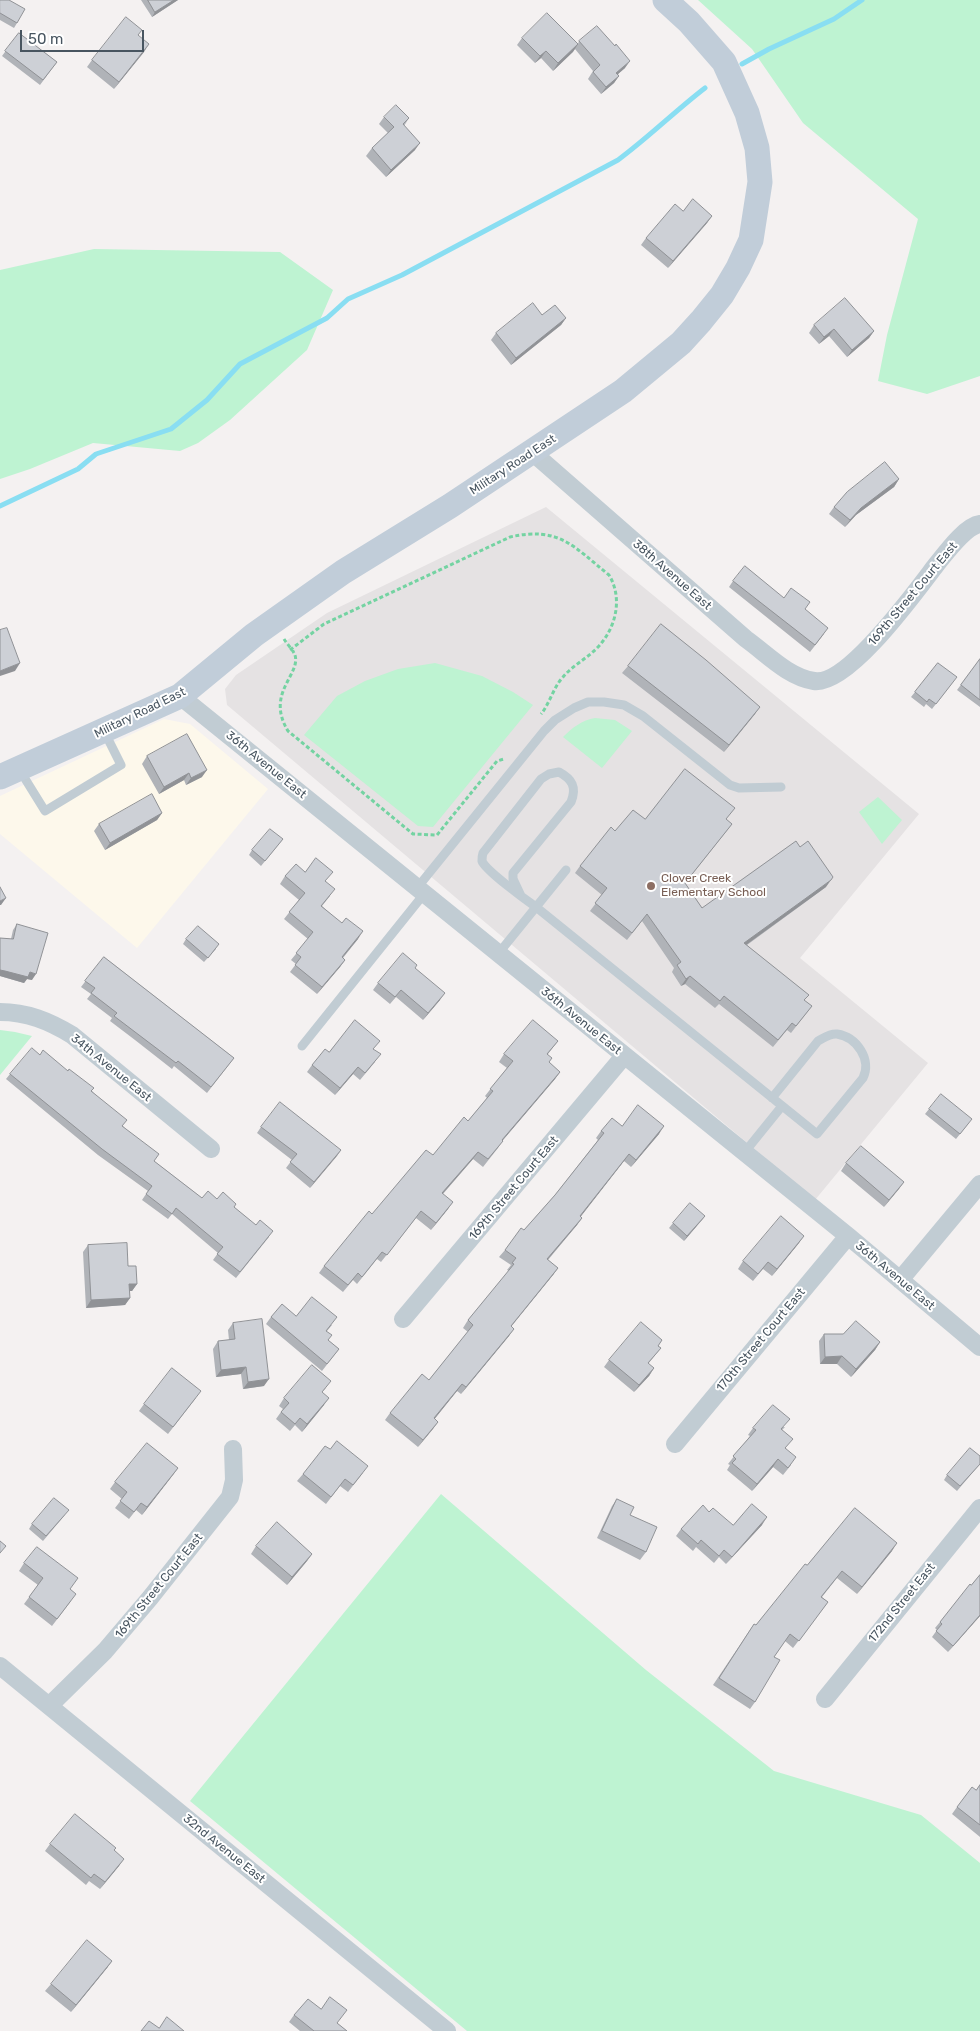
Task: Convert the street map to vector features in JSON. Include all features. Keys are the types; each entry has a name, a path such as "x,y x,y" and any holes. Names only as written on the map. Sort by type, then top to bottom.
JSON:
{"street":[{"name":"Military Road East","path":"10,773 180,696 273,621 343,572 532,452 622,391 681,343 722,295 738,268 751,240 760,182 756,148 747,113 724,62 689,22 665,0"},
{"name":"38th Avenue East","path":"532,452 746,639 780,665 804,679 821,682"},
{"name":"169th Street Court East","path":"821,682 841,672 858,657 894,618 950,548 970,529 980,524"},
{"name":"36th Avenue East","path":"180,696 848,1236 980,1347"},
{"name":"34th Avenue East","path":"0,1012 14,1012 36,1017 52,1023 72,1035 211,1149"},
{"name":"169th Street Court East","path":"403,1320 624,1056"},
{"path":"900,1280 980,1184"},
{"name":"170th Street Court East","path":"675,1444 848,1236"},
{"name":"169th Street Court East","path":"49,1706 105,1651 150,1598 230,1497 234,1480 233,1449"},
{"name":"172nd Street East","path":"825,1699 980,1508"},
{"name":"32nd Avenue East","path":"0,1666 436,2028"}],"lane":[{"path":"302,1046 544,731 555,720 574,708 588,702 624,705 643,716 730,785 739,788 781,787"},
{"path":"10,773 45,811 122,766 104,731"},
{"path":"521,896 513,879 513,873 571,802 574,793 573,783 568,776 559,772 549,774 541,780 482,853 482,861 487,868 521,896 816,1134 863,1078 867,1070 866,1060 862,1052 849,1039 836,1034 827,1036 818,1041 772,1098"},
{"path":"498,954 566,870"},
{"path":"744,1153 782,1106"}],"path":[{"path":"290,650 324,624 510,537 530,532 552,535 567,542 609,575 613,581 617,602 612,628 598,647 563,676 553,692 548,706 536,721"},
{"path":"273,621 295,655 294,667 282,693 280,704 282,720 288,731 413,834 437,835 497,761 504,759 511,752"}],"shaded area":[{"name":"Clover Creek Elementary School","path":"546,507 919,814 800,958 928,1063 815,1200 227,705 225,689 236,675 327,613"},
{"path":"164,719 190,724 268,789 137,948 0,834 0,796"}],"green space":[{"path":"698,0 980,0 980,376 927,394 878,381 887,335 918,219 803,123 752,49"},
{"path":"94,249 280,252 333,290 307,350 230,420 198,443 180,451 93,443 30,469 0,479 0,270"},
{"path":"435,663 482,676 533,705 433,827 418,826 304,735 337,696 365,681 398,669"},
{"path":"595,718 615,720 632,731 602,768 563,737 578,725"},
{"path":"878,797 902,820 882,844 859,812"},
{"path":"0,1030 32,1036 0,1075"},
{"path":"441,1494 646,1670 774,1771 921,1815 980,1863 980,2031 467,2031 190,1801"}],"building":[{"path":"0,0 9,0 25,9 17,23 0,13"},
{"path":"148,0 174,0 155,12"},
{"path":"547,13 578,44 558,63 546,51 540,56 522,38"},
{"path":"126,17 142,30 138,35 149,44 119,82 92,60"},
{"path":"597,26 630,61 616,73 619,76 606,87 593,72 600,65 579,41"},
{"path":"19,33 57,62 43,80 5,51"},
{"path":"396,105 409,118 403,124 420,143 391,170 372,148 394,127 384,117"},
{"path":"693,199 712,216 673,261 646,238 675,204 683,211"},
{"path":"845,298 874,331 852,350 834,329 824,337 814,325"},
{"path":"533,303 542,315 555,305 566,318 516,358 496,333"},
{"path":"885,462 899,479 861,508 850,520 834,507 847,492"},
{"path":"745,566 784,598 791,588 810,602 805,609 828,628 815,645 733,581"},
{"path":"661,624 760,707 729,745 628,666"},
{"path":"7,628 20,663 0,671 0,630"},
{"path":"980,659 980,700 961,685"},
{"path":"938,663 957,677 936,704 929,699 927,702 915,692"},
{"path":"187,734 207,770 191,778 189,773 164,787 147,756"},
{"path":"685,769 735,808 726,819 732,824 685,883 702,908 796,841 800,847 808,841 833,877 744,943 809,995 804,1000 812,1006 796,1026 792,1023 778,1040 724,996 720,1001 690,976 686,979 677,965 681,962 647,914 632,933 595,903 607,888 580,866 611,827 615,831 633,810 645,819"},
{"path":"152,794 162,813 110,843 99,824"},
{"path":"270,829 283,839 265,861 252,850"},
{"path":"316,858 333,872 325,881 335,889 321,906 342,923 346,918 363,931 342,957 345,960 322,987 295,965 301,957 296,953 313,932 289,912 305,893 285,876 296,864 305,872"},
{"path":"0,887 6,898 0,901"},
{"path":"17,924 48,933 36,974 30,972 28,977 0,970 0,938 13,939"},
{"path":"198,926 219,944 208,958 186,939"},
{"path":"403,953 417,965 415,968 445,993 428,1013 401,990 395,997 378,983"},
{"path":"104,957 234,1058 211,1087 114,1016 117,1013 91,993 95,988 85,981"},
{"path":"355,1020 380,1041 373,1049 381,1054 365,1073 358,1067 340,1088 312,1065 325,1049 329,1052"},
{"path":"533,1020 558,1041 547,1054 552,1058 549,1062 560,1072 488,1159 478,1152 442,1193 453,1202 436,1223 421,1211 387,1255 382,1252 362,1277 358,1273 348,1285 324,1266 369,1211 372,1214 426,1150 433,1155 464,1117 468,1121 493,1091 490,1089 513,1061 504,1054"},
{"path":"32,1048 40,1055 43,1050 68,1071 69,1069 94,1088 91,1091 127,1120 122,1126 159,1154 154,1161 202,1198 208,1191 217,1199 223,1192 236,1204 234,1207 256,1225 260,1220 273,1231 240,1272 217,1254 223,1247 176,1208 172,1214 146,1194 152,1186 102,1149 10,1074"},
{"path":"941,1094 972,1119 960,1134 929,1109"},
{"path":"280,1102 341,1150 314,1182 290,1162 297,1154 261,1127"},
{"path":"638,1105 664,1126 636,1160 629,1154 580,1216 582,1218 547,1259 558,1268 511,1326 514,1329 466,1387 462,1384 434,1418 438,1422 423,1440 390,1413 422,1374 429,1380 473,1325 468,1320 514,1264 512,1263 516,1258 505,1250 521,1228 524,1230 555,1195 604,1133 601,1131 612,1118 622,1126"},
{"path":"861,1146 904,1182 889,1200 846,1163"},
{"path":"690,1203 705,1216 687,1236 673,1223"},
{"path":"781,1216 804,1236 777,1269 768,1262 758,1274 743,1261"},
{"path":"127,1243 128,1266 136,1266 137,1284 129,1284 130,1298 91,1300 88,1245"},
{"path":"312,1297 337,1317 326,1331 332,1335 328,1340 339,1349 327,1364 271,1317 282,1304 296,1316"},
{"path":"262,1319 269,1379 248,1382 246,1367 221,1370 218,1341 235,1339 233,1323"},
{"path":"856,1321 880,1342 856,1369 842,1356 825,1357 824,1334 843,1334"},
{"path":"641,1322 662,1340 658,1346 661,1348 648,1363 654,1368 639,1385 609,1360"},
{"path":"312,1365 331,1381 322,1392 329,1398 307,1424 300,1418 295,1424 281,1412 289,1403 284,1398"},
{"path":"172,1368 201,1391 173,1427 144,1404"},
{"path":"773,1405 790,1419 781,1429 793,1439 785,1448 796,1457 788,1468 778,1459 757,1484 732,1463 736,1459 733,1456 756,1430 753,1428"},
{"path":"337,1441 368,1466 353,1485 345,1479 331,1497 303,1474 325,1446 330,1449"},
{"path":"147,1443 178,1468 147,1507 141,1503 134,1512 120,1501 127,1492 115,1482"},
{"path":"970,1448 980,1456 980,1464 960,1486 947,1475"},
{"path":"54,1498 69,1510 46,1536 32,1524"},
{"path":"617,1499 634,1507 630,1515 657,1527 646,1552 602,1531"},
{"path":"752,1504 767,1517 732,1557 724,1550 719,1556 701,1540 698,1544 681,1529 703,1505 709,1512 713,1508 733,1525"},
{"path":"855,1508 897,1543 862,1587 842,1571 821,1597 828,1602 799,1641 790,1634 774,1657 780,1660 755,1702 719,1678 754,1624 756,1625 805,1564 807,1565"},
{"path":"277,1522 312,1554 292,1577 256,1546"},
{"path":"0,1541 6,1546 0,1553"},
{"path":"37,1547 78,1578 70,1589 76,1594 57,1619 29,1597 43,1578 24,1563"},
{"path":"980,1575 980,1615 953,1646 936,1631 942,1624 940,1622 970,1584"},
{"path":"980,1785 980,1825 957,1807 972,1787 976,1790"},
{"path":"75,1814 116,1848 114,1850 124,1859 105,1882 94,1874 91,1878 50,1844"},
{"path":"87,1940 112,1961 76,2005 51,1984"},
{"path":"330,1997 347,2010 337,2023 347,2031 314,2031 294,2015 308,1999 321,2009"},
{"path":"167,2017 184,2031 141,2031 149,2021 159,2028"}],"waterway":[{"path":"742,64 769,49 834,19 862,0"},
{"path":"0,506 78,469 96,454 171,429 207,400 240,364 327,318 348,299 402,275 618,160 705,88"}],"place":[{"name":"Clover Creek Elementary School","path":"651,886"}]}
